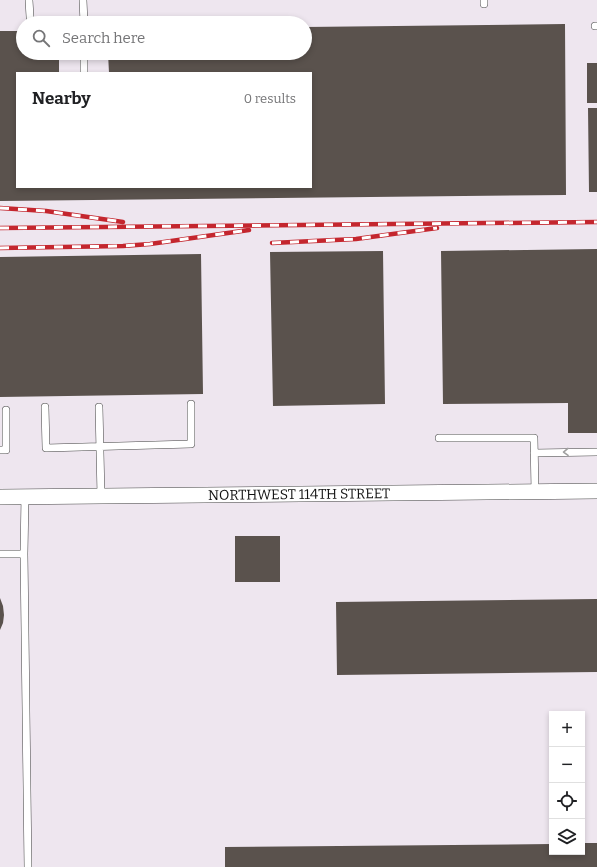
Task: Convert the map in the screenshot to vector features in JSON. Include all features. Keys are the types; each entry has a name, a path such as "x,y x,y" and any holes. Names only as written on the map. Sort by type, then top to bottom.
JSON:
{"street":[{"name":"NORTHWEST 114TH STREET","path":"0,497 597,491"}],"lane":[{"path":"29,0 30,16"},
{"path":"83,0 84,16"},
{"path":"84,60 84,72"},
{"path":"46,407 46,448 100,447 191,444 191,404"},
{"path":"99,407 101,496"},
{"path":"0,450 6,450 6,410"},
{"path":"439,438 534,438 535,491"},
{"path":"534,453 597,452"},
{"path":"25,496 24,554 28,867"},
{"path":"0,554 24,554"}],"shaded area":[{"path":"0,0 597,0 597,867 0,867"}],"building":[{"path":"565,24 566,195 0,201 0,31 16,31 16,60 59,60 59,72 16,72 16,188 312,188 312,72 109,72 108,60 312,60 312,27"},
{"path":"587,63 597,63 597,103 587,103"},
{"path":"588,108 597,108 597,192 589,192"},
{"path":"597,249 597,433 568,433 568,403 443,404 441,251"},
{"path":"383,251 385,404 273,406 270,252"},
{"path":"201,254 203,394 0,397 0,257"},
{"path":"235,536 280,536 280,582 235,582"},
{"path":"0,598 4,615 0,630"},
{"path":"597,599 597,672 337,675 336,602"},
{"path":"585,843 597,843 597,867 225,867 225,847 549,844 549,855 585,855"}],"railway":[{"path":"0,208 46,211 123,222"},
{"path":"0,228 597,222"},
{"path":"272,243 356,239 437,228"},
{"path":"0,248 123,246 150,244 249,230"}]}
